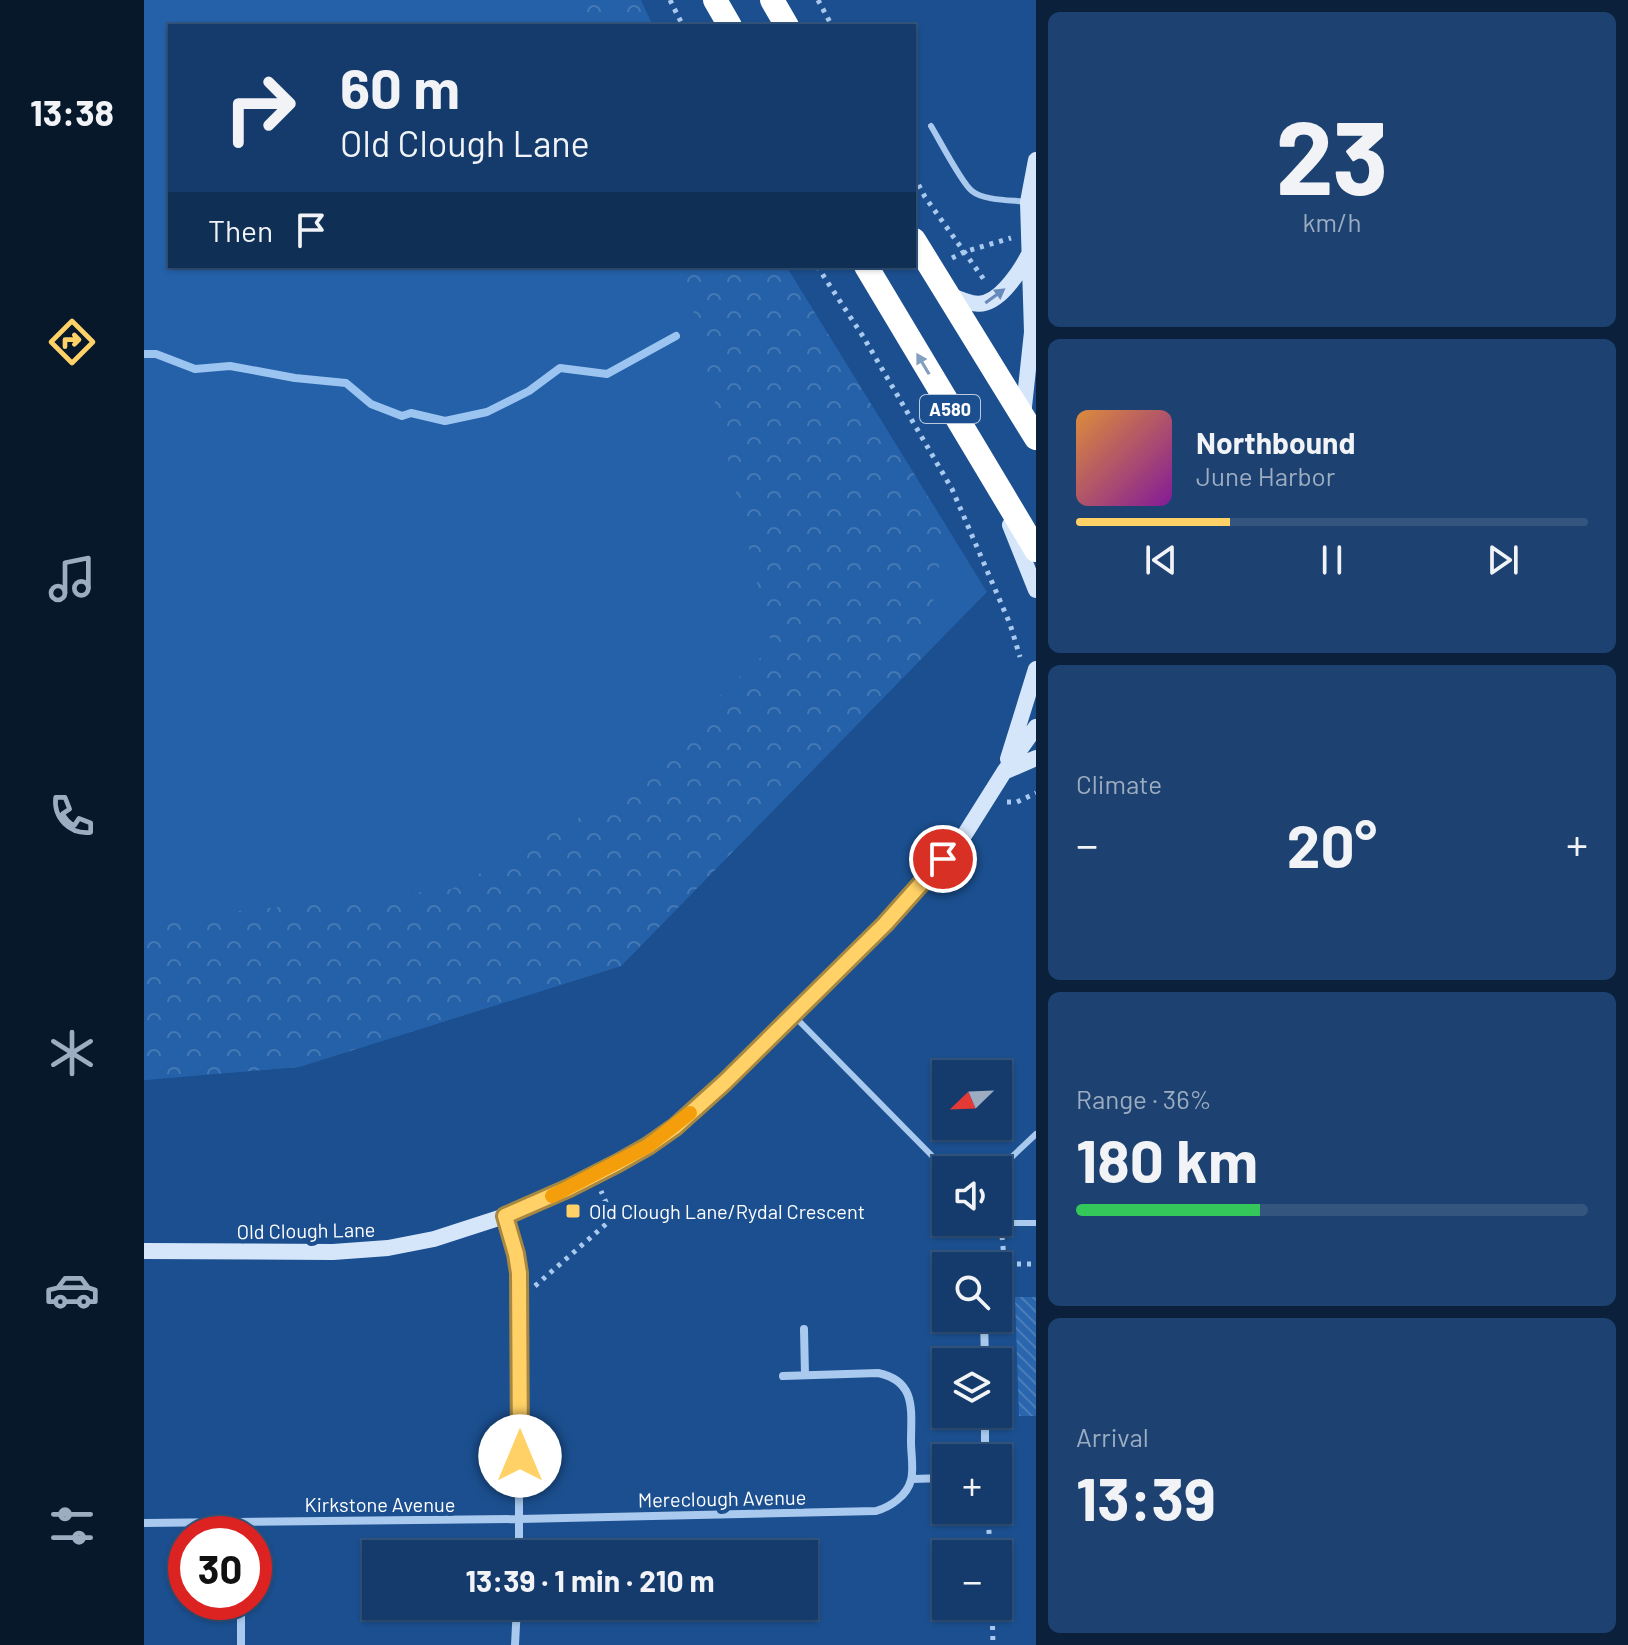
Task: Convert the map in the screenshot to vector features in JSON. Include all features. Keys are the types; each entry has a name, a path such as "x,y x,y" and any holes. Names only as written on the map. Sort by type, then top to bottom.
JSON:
{"highway":[{"path":"715,0 729,24"},
{"path":"772,0 786,24"},
{"name":"A580","path":"916,243 1036,438"},
{"name":"A580","path":"867,268 1036,550"}],"street":[{"path":"1036,160 1028,202 1032,332 1023,417 1036,447"},
{"path":"947,294 967,303 983,304 995,300 1032,255"},
{"path":"987,469 1036,590"},
{"name":"Old Clough Lane","path":"1004,772 1032,664"},
{"name":"Old Clough Lane","path":"144,1251 333,1252 388,1248 434,1239 505,1216 593,1176 648,1146 675,1127 725,1082 885,924 965,834 1036,727"},
{"path":"1004,772 1036,758"},
{"path":"505,1216 519,1273 519,1540"},
{"path":"804,1329 805,1375"},
{"path":"783,1376 878,1373 901,1382 911,1406 912,1479 932,1478"},
{"name":"Mereclough Avenue","path":"520,1519 876,1511 897,1501 912,1479"},
{"name":"Kirkstone Avenue","path":"272,1522 520,1519"},
{"name":"Kirkstone Avenue","path":"144,1523 168,1523"},
{"path":"241,1620 241,1645"},
{"path":"515,1645 516,1620"}],"lane":[{"path":"931,126 964,183 972,191 1000,199 1028,202"},
{"path":"793,1015 932,1156"},
{"path":"1012,1157 1036,1134"},
{"path":"1012,1222 1036,1223"}],"path":[{"path":"670,0 682,24"},
{"path":"818,0 831,24"},
{"path":"916,180 995,300"},
{"path":"955,257 1030,233"},
{"path":"818,268 864,338 952,489 1010,624 1019,657 1032,664"},
{"path":"519,1299 613,1218 593,1176"},
{"path":"992,1620 993,1645"}],"green space":[{"path":"144,0 641,0 652,24 168,24 168,268 787,268 987,592 621,966 299,1067 144,1080"},
{"path":"578,0 639,0 651,24 590,24"},
{"path":"683,268 787,268 946,526 924,656 621,966 299,1067 144,1080 144,918 452,889 604,804 772,647"}],"building":[{"path":"1015,1297 1036,1297 1036,1416 1019,1416"}],"waterway":[{"path":"144,354 156,354 195,369 230,366 295,378 346,383 371,404 402,416 411,413 445,421 487,412 529,391 560,368 607,374 676,336"}],"slow traffic":[{"path":"552,1196 648,1146 690,1113"}],"place":[{"name":"Old Clough Lane/Rydal Crescent","path":"573,1211"}],"route":[{"path":"520,1456 519,1273 505,1216 618,1163 675,1127 885,924 943,859"}]}
